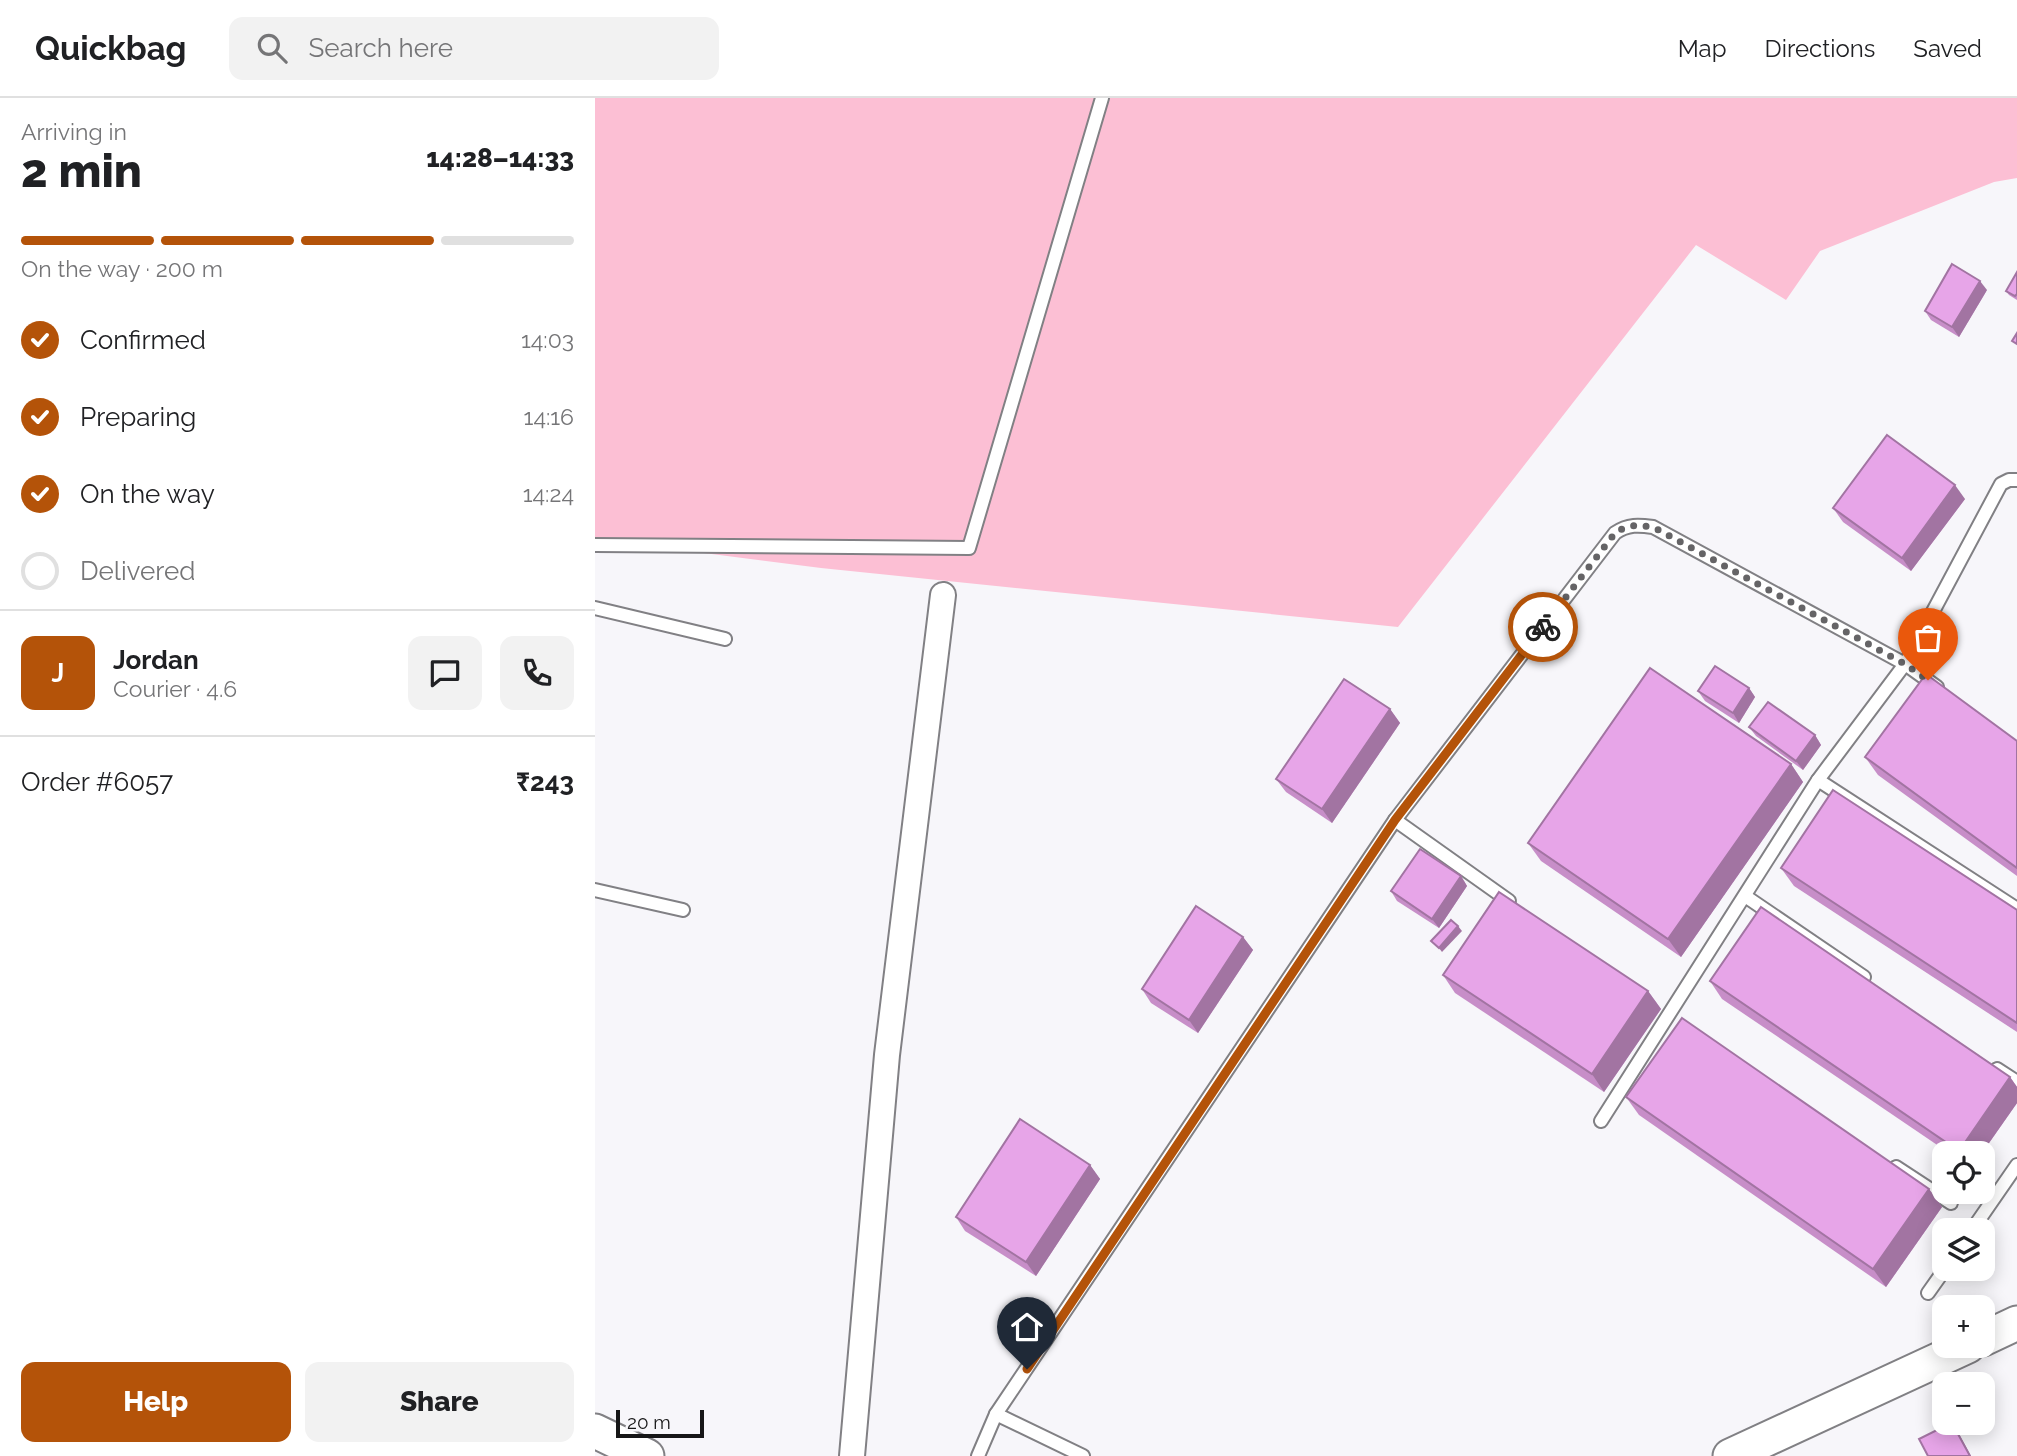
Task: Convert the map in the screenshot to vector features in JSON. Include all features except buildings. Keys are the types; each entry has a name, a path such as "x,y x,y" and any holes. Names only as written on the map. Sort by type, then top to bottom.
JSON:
{"main road":[{"path":"1995,1333 2017,1323"},
{"path":"1730,1456 1942,1358"},
{"path":"595,1431 646,1456"}],"street":[{"path":"852,1456 887,1055 943,595"}],"lane":[{"path":"595,545 968,548 975,534 1102,98"},
{"path":"1601,1121 1818,780 1905,664 2001,484 2017,480"},
{"path":"978,1456 996,1415 1395,820 1615,533 1624,527 1638,524 1653,527 1905,664 1950,696"},
{"path":"595,608 725,639"},
{"path":"1818,780 2017,909"},
{"path":"1395,820 1516,906"},
{"path":"595,890 683,910"},
{"path":"1745,896 1881,989"},
{"path":"1983,1059 2017,1082"},
{"path":"1883,1158 1932,1190"},
{"path":"1980,1218 2017,1165"},
{"path":"1928,1293 1936,1281"},
{"path":"996,1415 1083,1456"}],"shaded area":[{"path":"595,98 2017,98 2017,178 1994,182 1820,251 1786,300 1696,245 1398,627 821,568 595,539"}],"way so far":[{"path":"1543,627 1615,533 1624,527 1638,524 1653,527 1905,664 1928,680"}],"route":[{"path":"1027,1369 1395,820 1543,627"}]}
